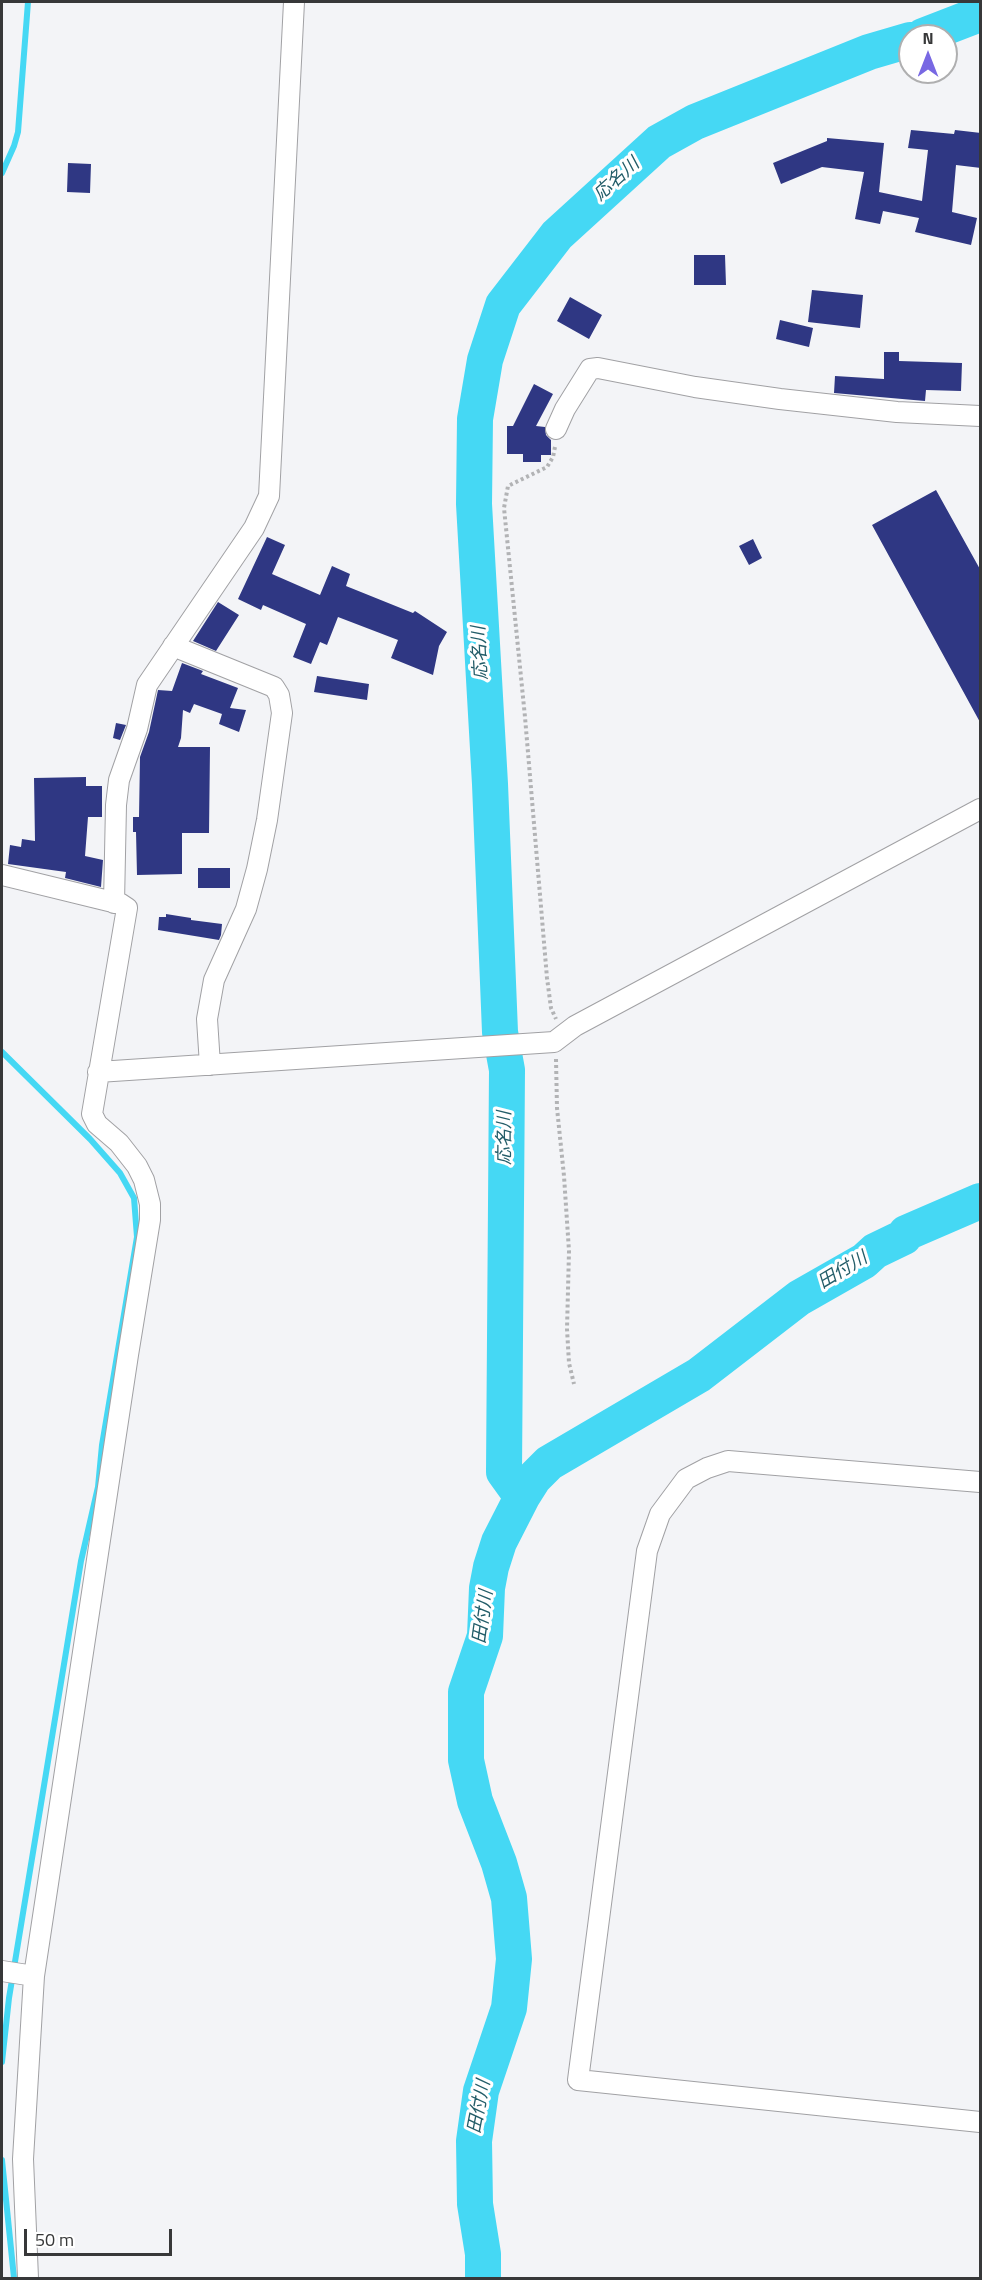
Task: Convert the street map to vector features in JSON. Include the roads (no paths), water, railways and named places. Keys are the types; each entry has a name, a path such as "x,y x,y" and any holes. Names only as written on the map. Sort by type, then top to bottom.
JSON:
{"street":[{"path":"114,903 116,805 119,780 137,729 147,685 254,528 269,496 294,2"},
{"path":"556,429 565,409 590,369 598,368 695,387 780,399 897,412 981,417"},
{"path":"173,646 274,687 279,694 282,713 267,820 257,869 246,909 214,980 207,1019 210,1065"},
{"path":"98,1072 557,1039 585,1020 981,809"},
{"path":"2,875 127,908 92,1114 97,1124 119,1143 144,1180 150,1220 34,1976 23,2159 28,2278"},
{"path":"981,1482 728,1461 706,1468 686,1479 671,1497 660,1514 647,1551 578,2080 981,2122"},
{"path":"2,1971 34,1976"}],"waterway":[{"path":"2,173 18,132 28,2"},
{"name":"応名川","path":"954,24 980,14"},
{"name":"応名川","path":"522,1497 504,1472 507,1070 500,1032 490,784 474,504 475,419 485,360 503,305 557,235 659,142 695,122 869,52 898,44"},
{"path":"2,1052 90,1139 120,1173 134,1198 137,1237 102,1445 98,1487 81,1561 9,1998 2,2062"},
{"name":"田付川","path":"483,2278 483,2254 475,2204 474,2141 481,2091 509,2008 514,1959 509,1898 499,1863 475,1801 466,1760 466,1692 485,1636 487,1588 499,1542 534,1478 549,1463 699,1375 799,1298 864,1261 875,1251 904,1237 906,1233 980,1201"},
{"path":"2,2160 14,2278"}]}
